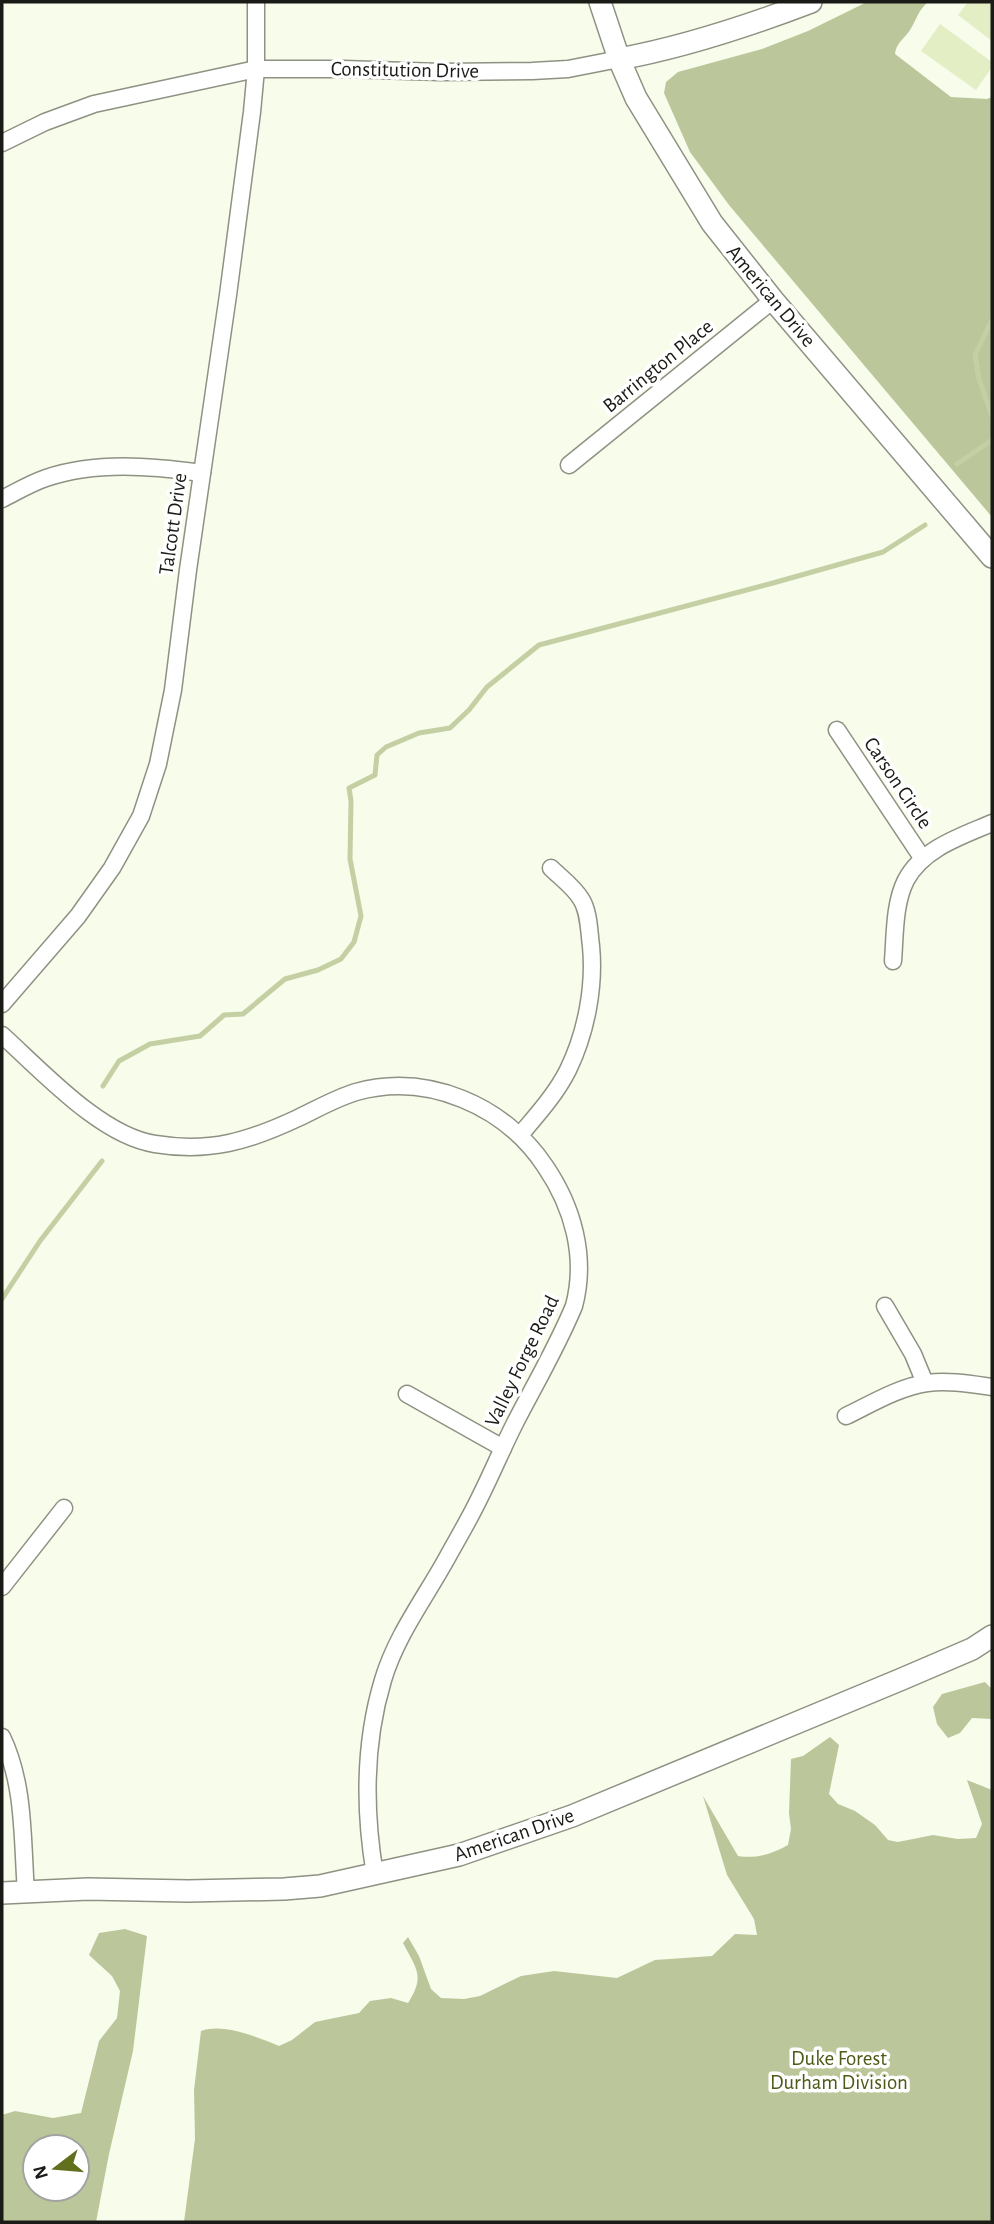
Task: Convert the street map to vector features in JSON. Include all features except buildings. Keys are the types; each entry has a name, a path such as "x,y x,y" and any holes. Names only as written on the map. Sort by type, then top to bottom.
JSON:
{"street":[{"name":"Talcott Drive","path":"2,1004 56,942 119,858 141,816 158,764 171,703 252,112 256,69 256,2"},
{"name":"American Drive","path":"600,2 619,59 636,97 712,223 773,300 992,557"},
{"name":"Constitution Drive","path":"2,144 45,122 94,104 256,69 442,72 568,69 653,52 725,33 811,2"},
{"name":"Barrington Place","path":"569,465 773,300"},
{"path":"2,499 46,478 90,469 142,467 202,472"},
{"name":"Carson Circle","path":"837,730 923,859"},
{"path":"893,961 896,922 906,880 923,859 949,842 992,823"},
{"path":"520,1135 549,1100 567,1072 582,1032 589,994 591,952 581,899 551,868"},
{"name":"Valley Forge Road","path":"2,1035 81,1106 124,1133 152,1144 184,1148 216,1147 260,1135 355,1093 383,1088 420,1088 463,1098 486,1110 520,1135 545,1166 568,1206 579,1261 574,1307 480,1499 399,1639 383,1677 370,1743 367,1798 368,1836 375,1875"},
{"path":"885,1306 913,1354 925,1383"},
{"path":"846,1416 892,1394 925,1383 946,1382 992,1387"},
{"path":"407,1394 503,1448"},
{"path":"2,1587 64,1508"},
{"name":"American Drive","path":"2,1893 88,1889 271,1890 320,1886 458,1855 572,1816 902,1679 972,1648 992,1636"},
{"path":"2,1737 16,1775 21,1808 26,1892"}],"green space":[{"path":"867,2 928,2 919,12 895,54 951,97 992,97 992,517 729,205 690,152 664,93 666,82 678,72 762,49 808,31"},
{"path":"968,2 992,2 992,41 958,15"},
{"path":"940,24 992,62 992,67 976,90 921,51"},
{"path":"985,1682 992,1689 992,1719 972,1718 960,1733 948,1738 937,1724 933,1707 942,1694"},
{"name":"Duke Forest Durham Division","path":"830,1737 839,1745 829,1794 838,1804 855,1811 875,1825 888,1840 898,1842 933,1835 958,1839 976,1838 982,1824 967,1780 992,1790 992,2222 184,2222 195,2139 194,2090 201,2031 230,2030 279,2046 292,2040 315,2022 359,2013 370,2001 391,1998 408,2003 418,1979 403,1943 408,1937 419,1956 431,1989 441,1998 464,1999 480,1996 521,1976 554,1971 617,1978 655,1960 712,1956 735,1934 757,1935 754,1919 727,1875 703,1796 738,1856 758,1856 782,1848 788,1845 791,1829 791,1759 803,1756"},
{"path":"125,1929 147,1936 133,2051 96,2222 2,2222 2,2115 15,2111 53,2118 81,2113 99,2041 117,2018 120,1991 112,1976 89,1955 99,1933"}],"waterway":[{"path":"992,320 975,355 979,379 992,416"},
{"path":"957,464 992,440"},
{"path":"103,1086 119,1061 150,1044 200,1036 224,1015 243,1014 285,979 318,970 341,959 354,942 361,916 350,859 349,788 375,775 377,755 386,747 419,733 450,728 487,687 539,645 883,552 925,525"},
{"path":"2,1299 40,1241 102,1161"}]}
